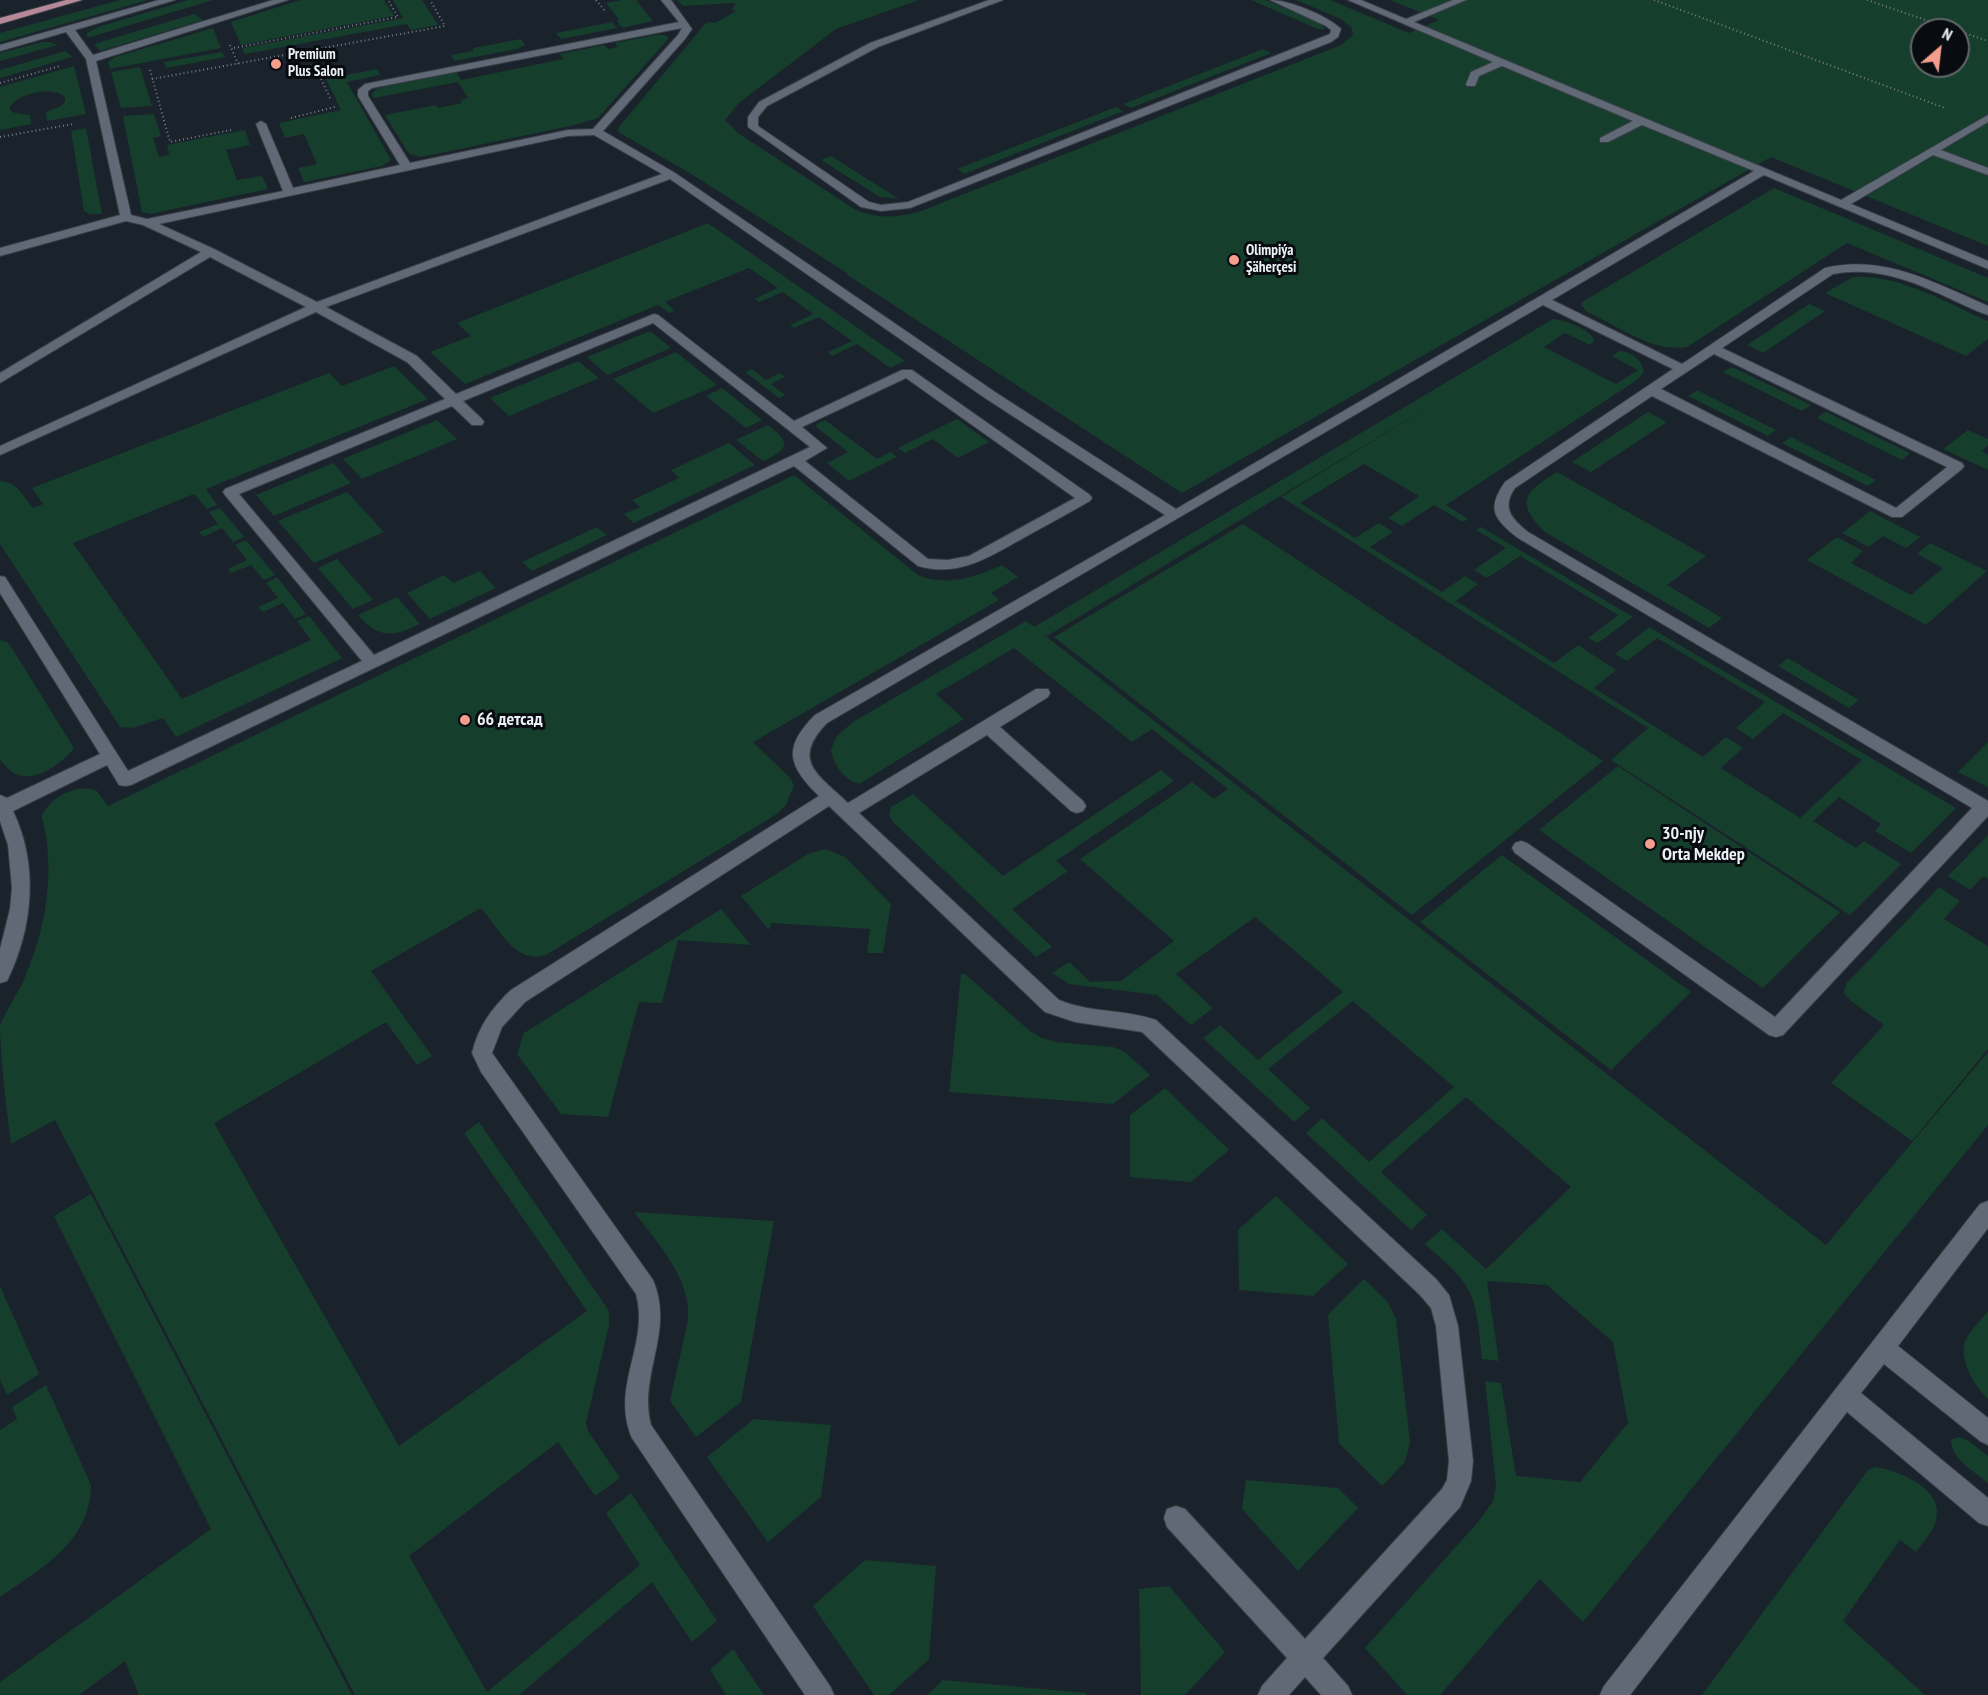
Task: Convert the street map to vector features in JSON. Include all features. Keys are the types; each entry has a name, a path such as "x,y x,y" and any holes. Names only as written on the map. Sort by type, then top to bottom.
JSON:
{"main road":[{"path":"0,21 76,0"}],"street":[{"path":"0,48 170,0"},
{"path":"91,59 283,0"},
{"path":"596,132 687,29 666,0"},
{"path":"998,0 874,45 763,105 753,117 753,127 865,205 880,208 910,205 1328,40 1335,35 1336,29 1329,24 1275,0"},
{"path":"1353,0 1988,265"},
{"path":"1406,22 1461,0"},
{"path":"407,167 363,96 363,90 369,86 685,24"},
{"path":"69,29 91,59 126,217"},
{"path":"1471,84 1475,74 1500,63"},
{"path":"1842,204 1985,120"},
{"path":"1604,140 1641,121"},
{"path":"261,124 289,192"},
{"path":"147,223 568,133 596,132 671,175 990,395 1176,515"},
{"path":"1932,151 1988,172"},
{"path":"1271,1695 1450,1498 1459,1481 1461,1461 1447,1326 1441,1303 1428,1287 1149,1026 1134,1020 1065,1012 1052,1006 810,777 801,764 800,747 805,735 821,719 1176,515 1763,171"},
{"path":"0,451 316,308 671,175"},
{"path":"0,252 126,217 147,223 210,252 397,349 411,359 477,422"},
{"path":"0,379 210,252"},
{"path":"1521,848 1776,1029 1986,808 1523,535 1503,516 1499,508 1500,500 1510,485 1829,271 1839,268 1865,267 1900,274 1988,311"},
{"path":"1542,300 1683,369"},
{"path":"0,581 125,780 372,663 820,448 654,318 230,492 372,663"},
{"path":"1652,390 1897,514 1957,466 1713,349"},
{"path":"793,426 907,373 1085,498 974,559 956,565 939,567 923,563 795,460"},
{"path":"847,812 1042,693"},
{"path":"988,726 1077,806"},
{"path":"0,975 12,945 21,901 21,862 13,826 1,805 111,756"},
{"path":"821,1695 640,1430 634,1414 634,1399 649,1325 650,1305 645,1288 488,1066 482,1053 489,1028 500,1013 518,996 830,797"},
{"path":"1613,1695 1845,1395 1986,1218"},
{"path":"1882,1348 1988,1433"},
{"path":"1845,1395 1988,1514"},
{"path":"1176,1518 1339,1695"}],"path":[{"path":"231,48 398,17 388,0"},
{"path":"152,79 445,26 429,0"},
{"path":"1654,0 1985,120"},
{"path":"1867,0 1919,18"},
{"path":"1970,35 1988,41"},
{"path":"0,83 91,59"},
{"path":"0,137 104,117"}],"green space":[{"path":"120,0 148,0 0,42 0,33"},
{"path":"188,0 213,0 87,38 87,33 98,27"},
{"path":"300,0 384,0 394,16 241,45 231,22"},
{"path":"393,0 422,0 438,25 411,30 407,24 245,54 242,48 403,18"},
{"path":"636,0 653,21 622,28 606,3"},
{"name":"Olimpiýa Şäherçesi","path":"677,0 919,0 836,29 740,102 725,120 738,133 854,209 871,215 887,216 921,211 1341,45 1353,35 1351,27 1341,19 1296,0 1330,0 1409,33 1439,20 1390,0 1988,0 1988,246 1771,157 1182,493 847,273 693,175 618,132 619,127 705,24 715,23 736,11 731,9 736,5 733,3 683,6"},
{"path":"1251,0 1266,0 1319,23 1325,29 1318,29"},
{"path":"194,14 203,20 100,51 94,44"},
{"path":"612,22 617,28 561,39 556,33"},
{"path":"213,28 221,48 110,69 108,62 115,57"},
{"path":"665,35 669,38 598,118 575,125 421,157 409,154 385,115 436,105 438,108 462,103 461,100 468,98 458,82 374,98 372,94 376,89 386,86 456,72 461,80 563,59 560,54 604,45 608,49 618,47 615,43"},
{"path":"521,39 525,45 517,49 454,61 451,55 474,51 473,48"},
{"path":"42,42 58,45 0,61 0,53"},
{"path":"1263,49 1271,53 1131,108 1123,104"},
{"path":"65,51 72,57 0,78 0,70"},
{"path":"222,52 225,57 166,68 164,62"},
{"path":"74,66 86,114 47,121 46,112 61,106 65,97 52,92 36,92 15,101 10,106 10,110 15,113 30,115 31,124 0,130 0,87"},
{"path":"140,67 152,106 121,108 111,72"},
{"path":"377,69 380,75 347,82 391,160 382,166 304,182 298,168 317,164 304,134 285,138 279,123 341,110 326,79"},
{"path":"1116,107 1123,111 964,174 957,169"},
{"path":"154,114 161,136 153,138 159,157 169,155 167,145 245,130 250,145 226,150 237,180 262,176 268,189 150,214 142,212 123,116"},
{"path":"86,128 102,214 90,214 84,211 71,131"},
{"path":"831,156 899,199 880,197 821,160"},
{"path":"1774,188 1988,278 1988,302 1847,243 1687,347 1661,346 1635,337 1587,312 1581,305 1582,302"},
{"path":"708,223 905,361 890,368 857,344 832,356 828,352 852,341 819,317 794,328 790,325 813,314 783,292 759,302 754,299 778,288 749,268 665,302 675,311 669,313 658,305 465,384 430,352 471,336 457,323"},
{"path":"1853,277 1888,280 1939,298 1988,321 1988,339 1966,356 1825,293"},
{"path":"1809,304 1825,311 1763,353 1747,345"},
{"path":"1553,319 1583,329 1594,341 1590,345 1565,333 1544,347 1616,384 1638,370 1612,356 1619,351 1636,357 1644,372 1637,380 1446,505 1468,519 1463,522 1434,505 1402,526 1388,518 1419,496 1364,464 1300,503 1355,538 1379,523 1393,532 1370,547 1442,592 1465,576 1478,584 1456,601 1554,663 1578,645 1616,670 1594,688 1703,757 1726,737 1743,748 1721,768 1800,818 1862,760 1783,713 1753,739 1736,728 1765,702 1657,638 1627,661 1615,654 1649,627 1956,808 1911,853 1875,831 1881,824 1839,797 1813,821 1856,848 1864,841 1901,864 1850,915 1611,760 1648,728 1281,497 1442,399 1047,636 1043,634 1826,1245 1988,1052 1988,1125 1583,1622 1540,1579 1440,1695 1407,1695 1365,1648 1479,1521 1493,1501 1496,1486 1485,1381 1501,1383 1516,1476 1580,1482 1628,1423 1613,1342 1547,1285 1487,1281 1499,1361 1482,1359 1472,1297 1464,1282 1425,1244 1442,1229 1486,1269 1571,1187 1466,1097 1381,1172 1427,1215 1411,1230 1306,1133 1322,1118 1369,1162 1454,1087 1353,1001 1268,1069 1310,1108 1294,1122 1203,1038 1220,1025 1258,1060 1343,992 1255,917 1176,974 1213,1008 1191,1025 1157,995 1069,984 1052,973 1069,962 1090,982 1121,981 1174,941 1080,859 1192,782 1214,799 1228,789 1152,729 1132,742 1014,648 936,694 964,719 859,784 848,779 840,771 831,750 837,736 853,722 1026,621 1034,627"},
{"path":"650,331 671,348 607,375 587,357"},
{"path":"676,352 717,385 653,413 613,379"},
{"path":"578,361 599,378 509,416 490,398"},
{"path":"394,366 428,399 206,489 217,505 207,509 194,494 73,543 182,699 311,640 297,621 309,616 342,658 176,737 163,718 133,728 120,727 0,544 0,481 15,487 33,508 43,504 32,488 329,373 342,386"},
{"path":"1732,367 1811,405 1802,411 1723,372"},
{"path":"752,369 766,380 780,373 785,377 771,384 785,395 779,398 745,372"},
{"path":"722,388 762,420 746,428 706,396"},
{"path":"1697,390 1776,430 1768,436 1688,396"},
{"path":"1648,412 1667,422 1591,472 1572,462"},
{"path":"1825,412 1910,453 1902,460 1817,418"},
{"path":"957,419 989,442 958,458 933,439 905,453 898,448"},
{"path":"437,420 457,439 362,479 343,459"},
{"path":"825,420 877,459 891,452 897,457 849,481 827,463 848,452 816,427"},
{"path":"768,425 781,437 784,445 778,453 763,461 736,440"},
{"path":"1968,430 1988,439 1988,446 1982,451 1988,455 1988,470 1943,449"},
{"path":"1791,437 1876,480 1868,486 1782,443"},
{"path":"729,443 755,465 634,523 624,514 640,507 632,500 679,478 671,470"},
{"path":"333,463 351,483 274,516 256,495"},
{"path":"1557,472 1706,556 1667,585 1722,618 1709,628 1545,532 1529,512 1527,498 1537,485"},
{"path":"794,475 918,575 939,580 961,579 1002,565 1018,577 991,593 999,600 753,742 790,778 794,785 786,805 777,814 546,955 535,957 517,950 481,908 371,971 432,1056 417,1065 386,1022 214,1123 399,1446 587,1311 464,1133 479,1122 609,1311 609,1325 586,1423 588,1431 620,1478 595,1496 558,1442 409,1556 487,1692 640,1565 606,1513 631,1493 717,1621 692,1642 652,1582 519,1695 355,1695 55,1120 11,1144 2,1068 0,1026 23,982 43,921 48,859 42,817 50,804 73,790 97,791 108,806"},
{"path":"347,492 384,532 314,563 278,521"},
{"path":"220,508 244,537 233,542 222,528 203,537 199,532 218,524 209,512"},
{"path":"1870,511 1920,537 1906,548 1883,536 1869,547 1842,533"},
{"path":"1243,524 1603,761 1412,915 1054,637"},
{"path":"597,527 607,535 532,571 522,562"},
{"path":"1481,527 1633,617 1598,643 1588,638 1618,615 1520,556 1487,578 1474,570 1506,548 1476,530"},
{"path":"1837,537 1863,551 1851,563 1911,595 1943,568 1917,554 1930,543 1987,571 1926,625 1807,560"},
{"path":"246,540 275,575 264,580 251,565 231,573 228,569 247,560 235,545"},
{"path":"337,559 373,600 353,609 318,568"},
{"path":"480,571 496,588 430,619 407,593 444,575 453,583"},
{"path":"277,577 306,614 295,619 283,603 263,612 258,607 278,598 266,583"},
{"path":"397,597 420,624 394,633 380,632 358,615"},
{"path":"0,640 10,645 74,748 55,766 39,774 22,776 8,769 0,760"},
{"path":"1788,658 1859,700 1849,708 1778,666"},
{"path":"1988,742 1988,787 1958,772"},
{"path":"1618,766 1840,912 1763,988 1539,830"},
{"path":"1161,770 1174,781 1056,861 1068,871 1012,909 1052,947 1036,957 892,821 889,814 891,807 913,794 1003,876"},
{"path":"1988,835 1988,879 1983,876 1970,890 1948,876"},
{"path":"825,849 845,857 891,904 883,953 867,953 870,929 771,923 769,930 741,896 808,854"},
{"path":"1502,855 1691,992 1611,1070 1420,922"},
{"path":"1939,887 1960,901 1944,919 1988,946 1988,1049 1912,1141 1831,1083 1884,1025 1851,1001 1844,993 1846,984"},
{"path":"721,909 751,945 678,940 662,1003 639,1002 608,1117 561,1114 517,1054 524,1033"},
{"path":"961,974 965,974 1030,1031 1042,1038 1056,1042 1113,1047 1125,1052 1150,1075 1113,1104 949,1092"},
{"path":"1165,1088 1229,1150 1191,1182 1130,1177 1130,1115"},
{"path":"91,1194 352,1695 139,1695 125,1661 79,1695 0,1695 0,1682 211,1529 54,1216"},
{"path":"1276,1196 1348,1264 1313,1296 1239,1290 1238,1230"},
{"path":"634,1212 774,1221 741,1402 696,1437 670,1401 688,1320 688,1305 684,1290 671,1262"},
{"path":"1364,1279 1387,1301 1396,1319 1410,1442 1405,1462 1382,1486 1339,1443 1328,1315"},
{"path":"0,1286 39,1374 7,1395 0,1380"},
{"path":"1988,1311 1988,1399 1969,1373 1964,1350 1969,1334"},
{"path":"46,1385 91,1485 89,1505 83,1522 61,1552 32,1576 0,1597 0,1430 17,1419 12,1407"},
{"path":"754,1419 831,1425 821,1497 768,1542 707,1457"},
{"path":"1959,1437 1969,1441 1988,1456 1988,1483 1964,1464 1955,1453 1951,1440"},
{"path":"1875,1467 1896,1472 1927,1490 1934,1499 1937,1509 1936,1521 1916,1552 1900,1540 1843,1621 1925,1695 1702,1695 1868,1470"},
{"path":"1246,1480 1338,1488 1358,1508 1298,1571 1242,1509"},
{"path":"865,1560 936,1566 929,1659 889,1695 874,1695 813,1606"},
{"path":"1169,1586 1225,1652 1185,1695 1141,1695 1139,1589"},
{"path":"733,1649 764,1695 726,1695 710,1670"},
{"path":"943,1680 1086,1693 1087,1695 927,1695"}],"place":[{"name":"Premium Plus Salon","path":"276,64"},
{"name":"Olimpiýa Şäherçesi","path":"1234,260"},
{"name":"66 детсад","path":"465,720"},
{"name":"30-njy Orta Mekdep","path":"1650,844"}]}
